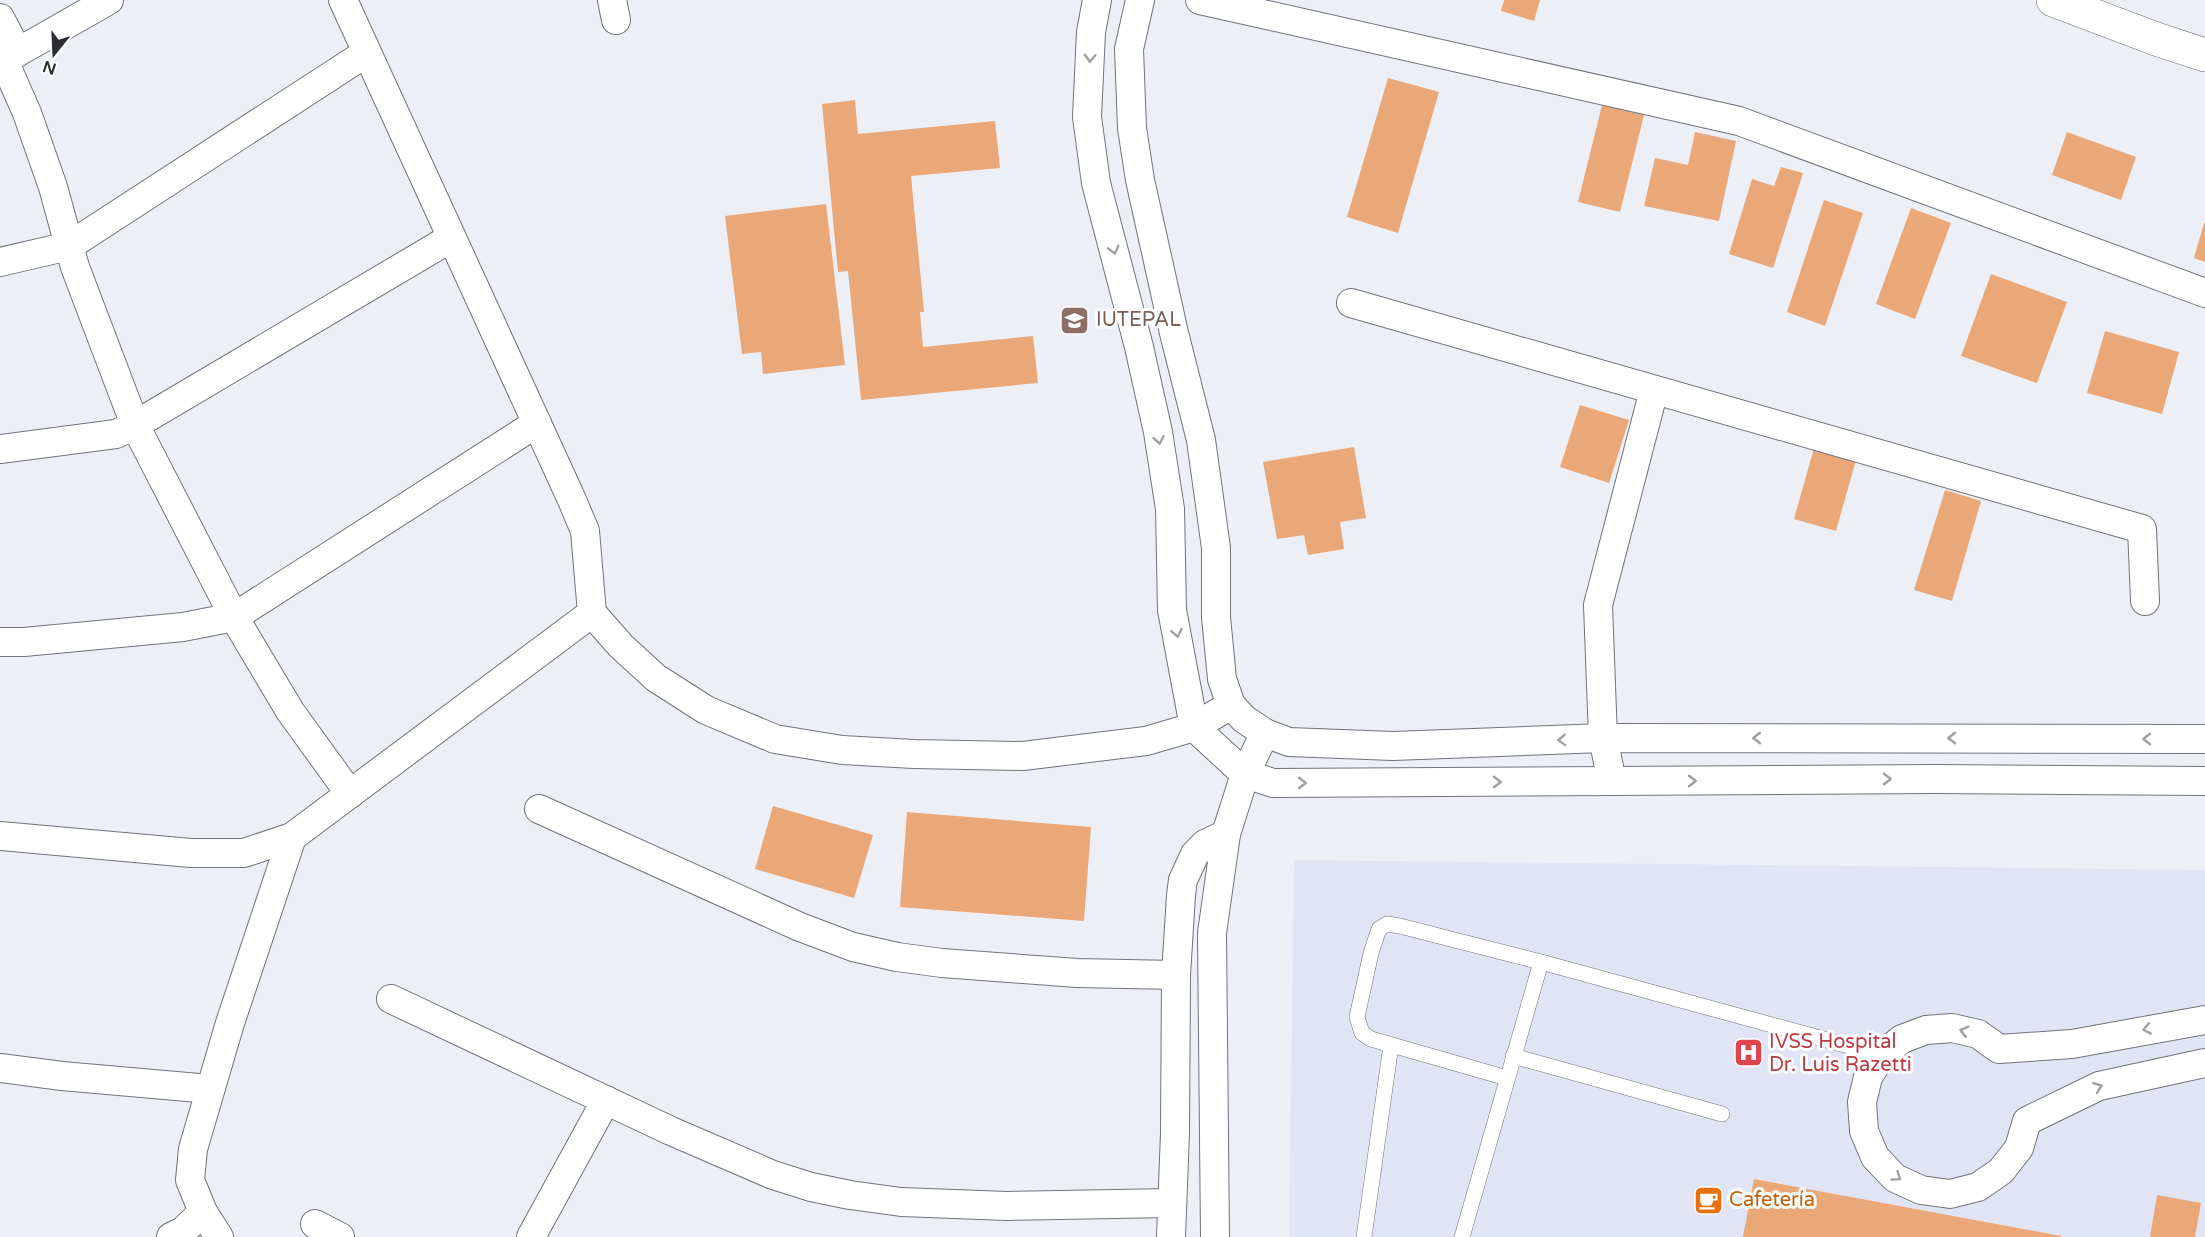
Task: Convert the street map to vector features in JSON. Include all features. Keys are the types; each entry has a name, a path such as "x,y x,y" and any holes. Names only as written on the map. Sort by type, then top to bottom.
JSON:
{"main road":[{"path":"2053,0 2205,55"}],"street":[{"path":"8,60 109,0"},
{"path":"342,0 585,531 591,613 621,646 656,678 706,710 775,739 842,750 914,754 1023,756 1146,741 1194,727 1231,705"},
{"path":"1097,0 1091,32 1087,117 1096,183 1136,336 1158,432 1170,510 1172,610 1194,727 1245,774 1273,783 1935,779 2205,781"},
{"path":"1140,0 1129,49 1132,128 1152,235 1201,440 1216,548 1216,617 1222,679 1231,705 1244,719 1265,733 1289,742 1393,746 1603,738 2205,739"},
{"path":"1200,0 1739,121 2205,293"},
{"path":"0,18 8,60 53,187 75,267 135,425 234,617 290,711 350,794"},
{"path":"0,262 69,246 366,53"},
{"path":"0,449 116,434 135,425 451,238"},
{"path":"1351,303 2142,529 2145,601"},
{"path":"1612,781 1603,738 1598,605 1654,390"},
{"path":"0,642 24,642 172,628 234,617 537,423"},
{"path":"0,836 190,853 244,853 292,837 591,613"},
{"path":"1215,1237 1212,933 1226,834 1245,774 1265,733"},
{"path":"538,809 800,927 853,947 897,957 942,963 1077,974 1176,975"},
{"path":"1171,1237 1176,975 1183,880 1195,854 1205,844 1226,834"},
{"path":"219,1237 203,1212 190,1180 193,1149 261,926 292,837"},
{"path":"391,999 773,1175 850,1195 901,1202 1007,1206 1172,1203"},
{"path":"2205,1020 2072,1044 1999,1049 1978,1034 1952,1028 1926,1030 1902,1039 1882,1055 1868,1077 1862,1102 1864,1131 1875,1156 1895,1178 1921,1190 1950,1194 1978,1187 2001,1171 2019,1148 2027,1121 2099,1086 2205,1063"},
{"path":"0,1068 210,1089"},
{"path":"531,1237 606,1100"},
{"path":"171,1237 183,1231 203,1212"},
{"path":"315,1224 340,1237"}],"lane":[{"path":"1507,1078 1371,1039 1362,1033 1357,1017 1379,929 1386,924 1400,926 1882,1055"},
{"path":"1462,1237 1541,962"},
{"path":"1364,1237 1391,1045"},
{"path":"1513,1056 1722,1114"}],"shaded area":[{"name":"IVSS Hospital Dr. Luis Razetti","path":"1294,860 2205,870 2205,1237 1289,1237"}],"building":[{"path":"1504,0 1540,0 1534,21 1501,11"},
{"path":"1388,78 1439,92 1398,233 1347,217"},
{"path":"855,100 858,134 995,121 1000,168 911,176 924,312 920,312 923,347 1033,336 1038,383 861,400 848,271 838,272 822,104"},
{"path":"1602,105 1644,115 1620,212 1578,202"},
{"path":"1695,132 1736,141 1719,221 1644,206 1655,158 1688,165"},
{"path":"2067,132 2136,157 2121,200 2052,175"},
{"path":"1781,167 1803,173 1773,268 1729,254 1752,179 1774,186"},
{"path":"1824,200 1863,213 1825,326 1787,312"},
{"path":"826,204 845,365 763,374 761,352 742,354 725,216"},
{"path":"1911,208 1951,223 1915,319 1876,304"},
{"path":"2205,223 2205,262 2194,258"},
{"path":"1991,274 2067,302 2037,383 1961,356"},
{"path":"2105,331 2179,352 2162,414 2087,393"},
{"path":"1580,405 1629,420 1609,483 1560,467"},
{"path":"1816,441 1858,453 1836,531 1794,519"},
{"path":"1354,447 1366,518 1340,522 1344,549 1308,555 1304,535 1277,539 1263,462"},
{"path":"1945,490 1981,501 1952,601 1914,590"},
{"path":"773,806 873,835 854,898 755,869"},
{"path":"907,812 1091,827 1084,921 900,907"},
{"path":"1754,1179 2061,1236 2061,1237 1743,1237"},
{"path":"2157,1195 2201,1203 2195,1237 2150,1237"}],"place":[{"name":"IUTEPAL","path":"1075,320"},
{"name":"IVSS Hospital Dr. Luis Razetti","path":"1748,1053"},
{"name":"Cafetería","path":"1708,1200"}]}
